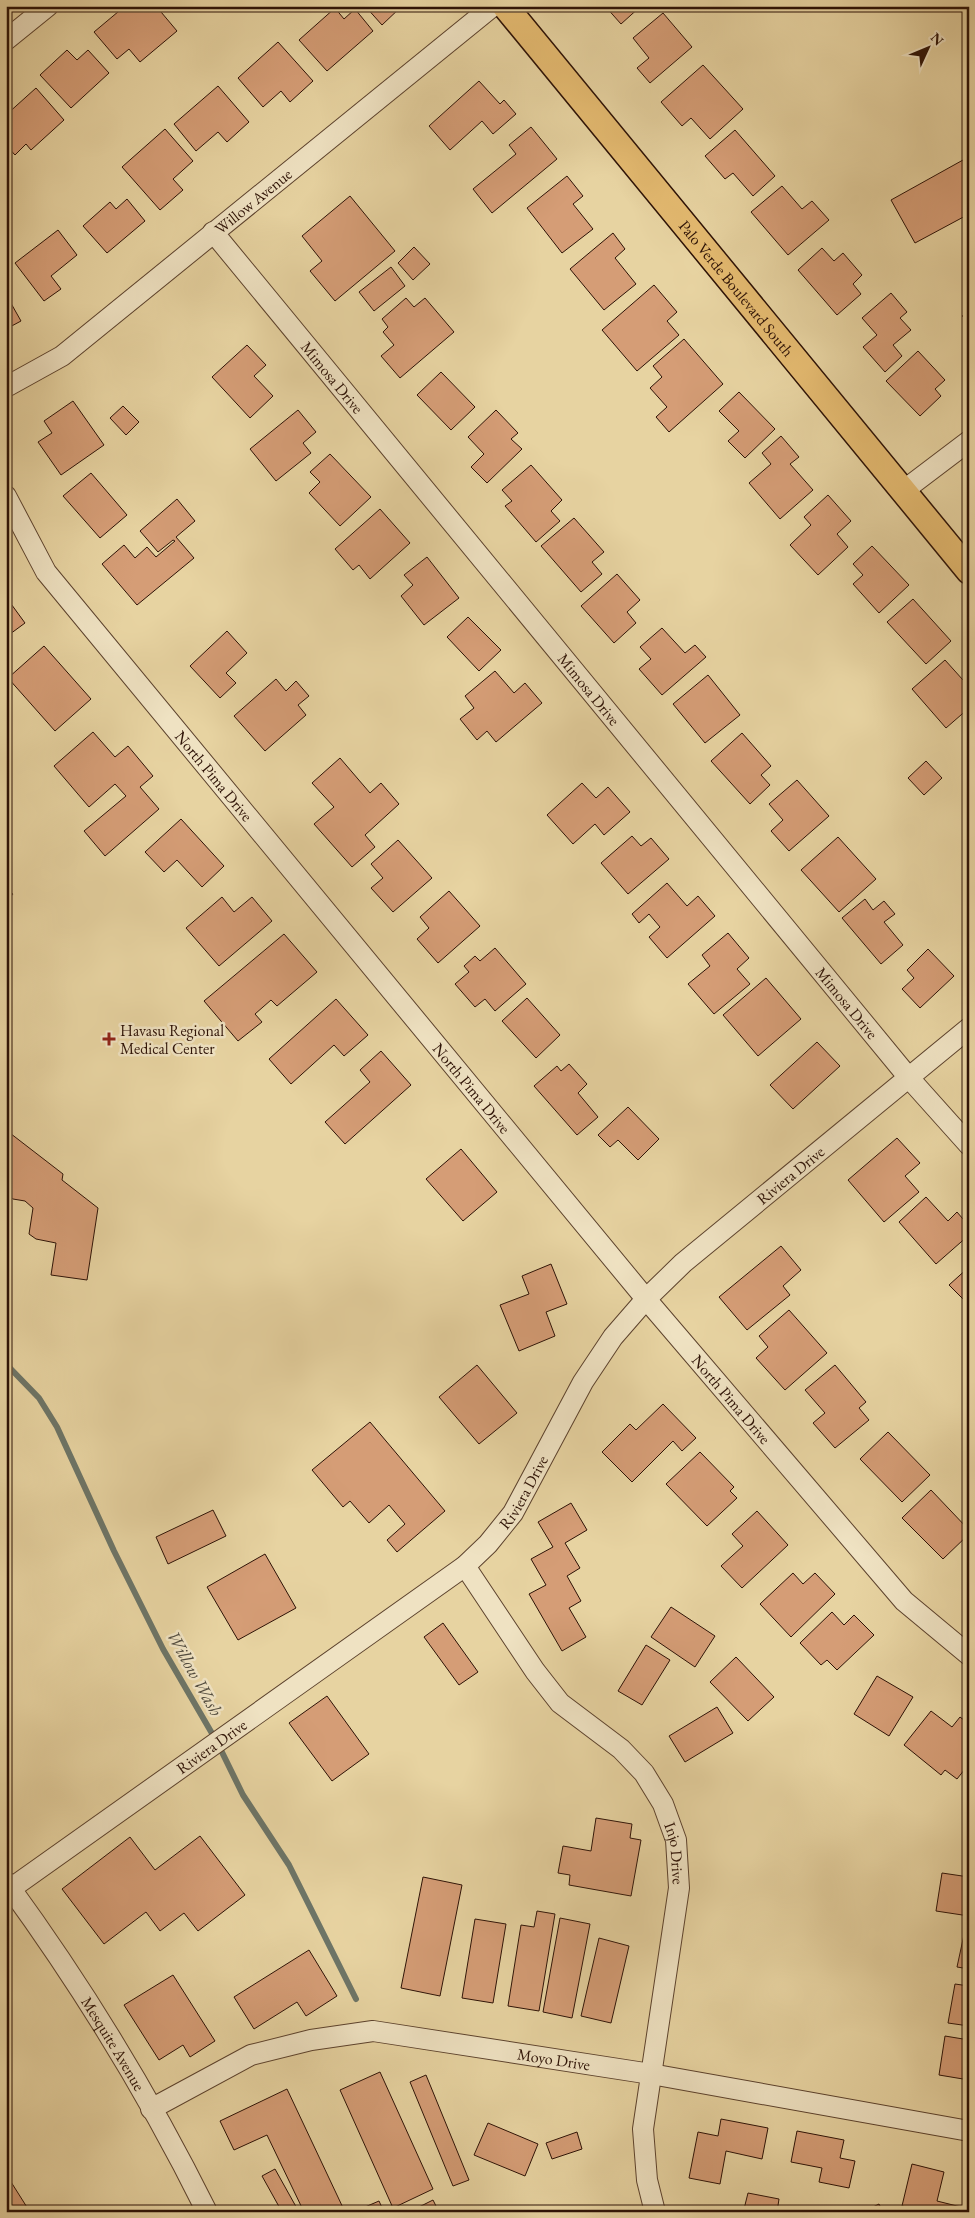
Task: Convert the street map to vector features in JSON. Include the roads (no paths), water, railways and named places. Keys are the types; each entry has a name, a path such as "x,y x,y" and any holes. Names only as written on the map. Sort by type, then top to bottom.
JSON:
{"main road":[{"name":"Palo Verde Boulevard South","path":"505,6 969,571"}],"street":[{"path":"6,40 48,6"},
{"name":"Willow Avenue","path":"6,387 62,356 493,6"},
{"name":"Mimosa Drive","path":"213,232 909,1078 969,1145"},
{"path":"903,491 969,441"},
{"name":"North Pima Drive","path":"6,496 46,572 646,1299 904,1601 969,1655"},
{"name":"Riviera Drive","path":"8,1887 465,1566 488,1544 513,1513 583,1382 613,1338 646,1299 683,1263 969,1028"},
{"name":"Injo Drive","path":"465,1566 534,1671 560,1703 621,1749 644,1773 664,1804 676,1840 679,1888 650,2074 644,2129 647,2180 655,2212"},
{"name":"Mesquite Avenue","path":"8,1887 69,1972 152,2109 207,2212"},
{"name":"Moyo Drive","path":"152,2109 251,2055 311,2040 373,2031 650,2074 969,2130"}],"waterway":[{"name":"Willow Wash","path":"6,1364 39,1398 57,1427 114,1551 163,1649 217,1742 243,1795 289,1865 356,1999"}],"place":[{"name":"Havasu Regional Medical Center","path":"109,1039"}]}
